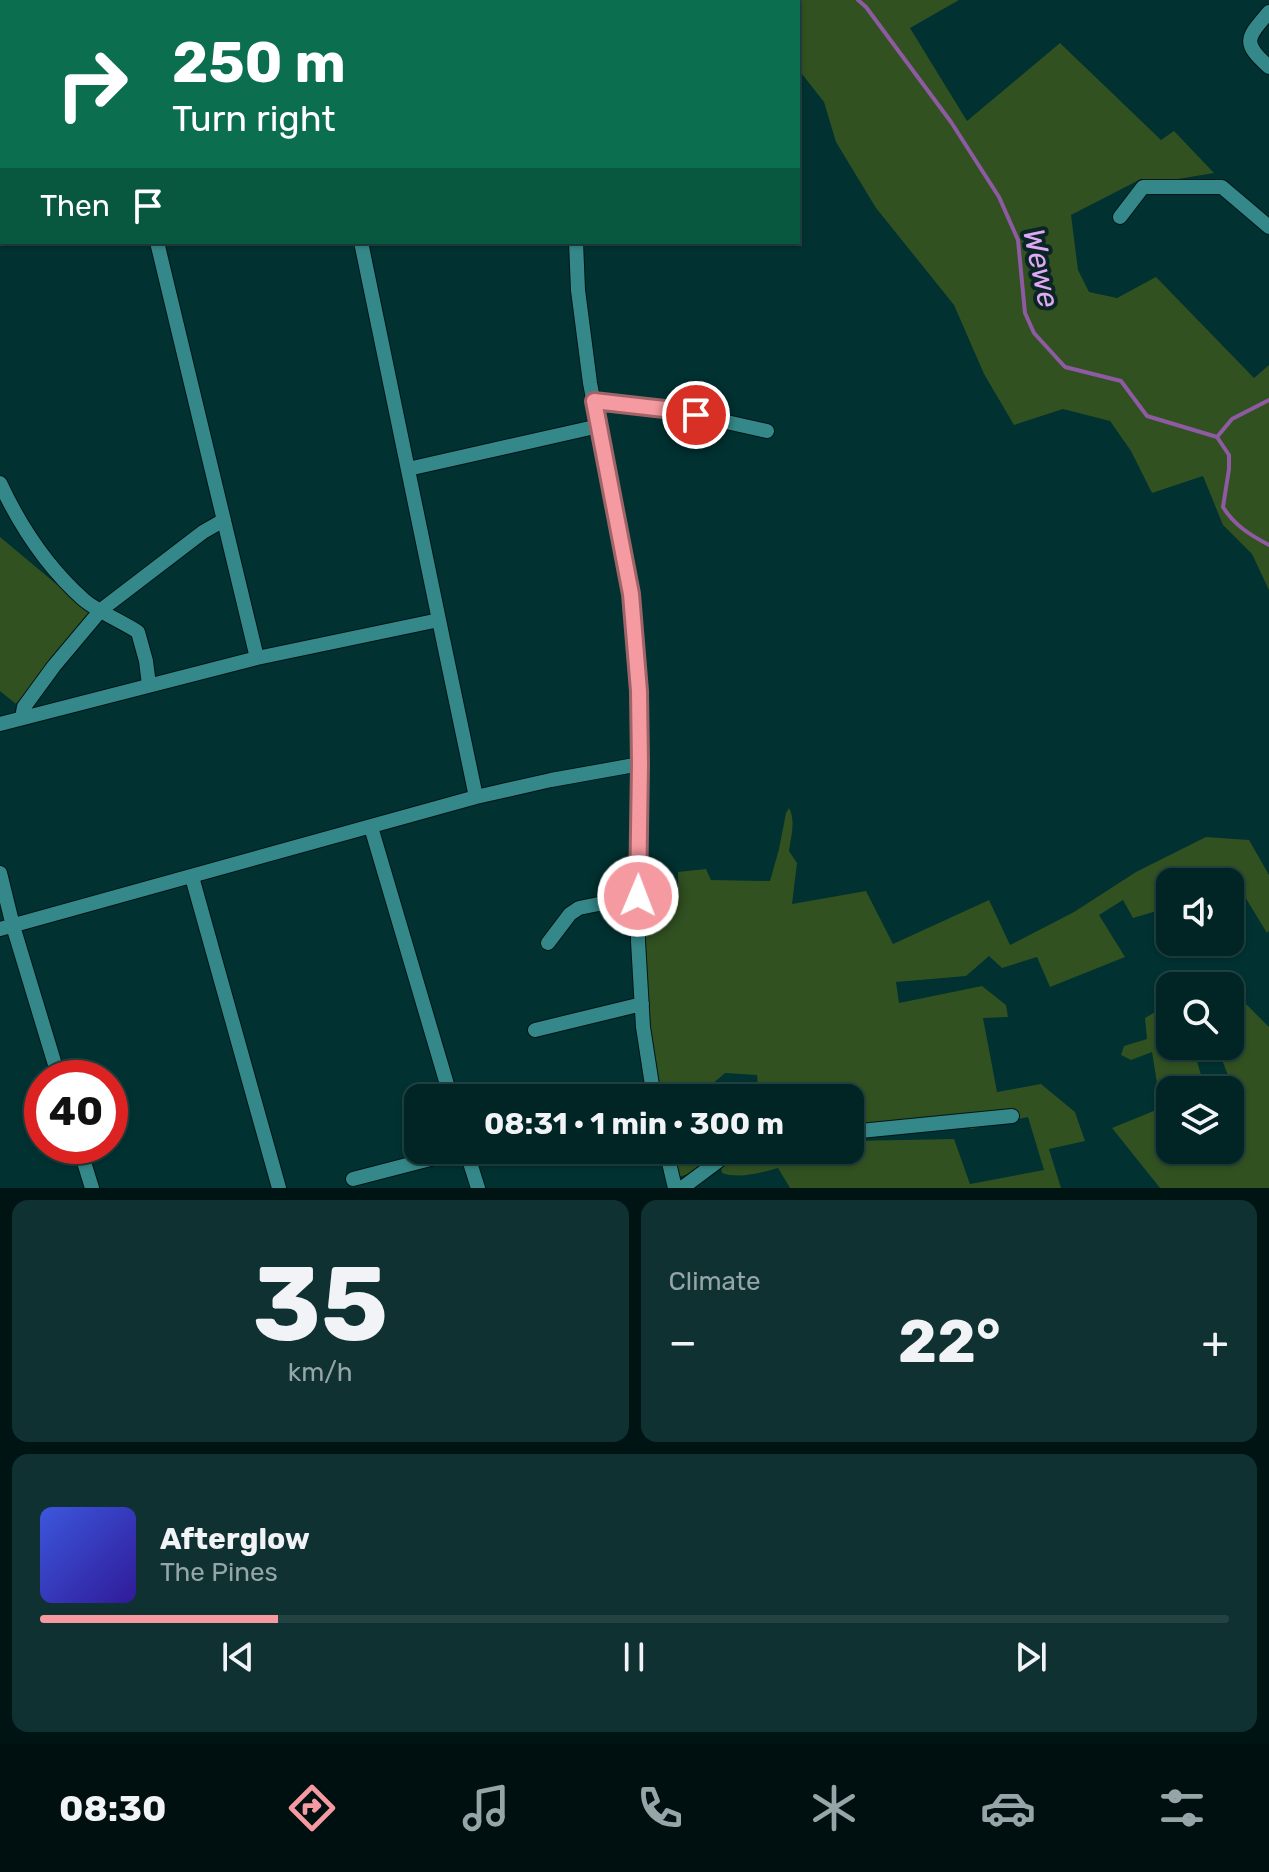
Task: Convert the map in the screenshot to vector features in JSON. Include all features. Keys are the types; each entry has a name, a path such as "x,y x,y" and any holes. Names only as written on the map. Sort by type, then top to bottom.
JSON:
{"street":[{"path":"1269,12 1250,35 1249,43 1254,54 1269,67"},
{"path":"1120,217 1143,187 1222,187 1269,227"},
{"path":"157,244 257,658"},
{"path":"361,244 476,797"},
{"path":"576,244 578,290 594,401 631,594 639,691 638,941 646,1055 651,1084"},
{"path":"594,401 673,410 767,431"},
{"path":"408,469 599,426"},
{"path":"0,483 11,507 44,557 86,602 138,632 149,685"},
{"path":"22,718 24,707 101,610 203,532 224,520"},
{"path":"0,724 257,658 439,620"},
{"path":"7,928 476,797 640,764"},
{"path":"371,827 447,1084"},
{"path":"0,873 7,928 53,1060"},
{"path":"192,877 279,1188"},
{"path":"548,943 570,914 579,908 638,896"},
{"path":"535,1030 642,1004"},
{"path":"864,1131 1012,1116"},
{"path":"85,1164 92,1188"},
{"path":"353,1179 411,1164"},
{"path":"470,1164 478,1188"},
{"path":"669,1164 675,1188"},
{"path":"682,1188 714,1164"}],"green space":[{"path":"800,0 959,0 910,28 967,121 1060,43 1161,140 1174,131 1214,173 1178,179 1141,179 1071,215 1078,270 1089,292 1117,298 1156,277 1254,378 1269,365 1269,590 1252,554 1223,525 1203,476 1152,493 1131,451 1110,421 1063,409 1014,425 984,374 954,305 876,208 836,142 824,102 800,72"},
{"path":"0,537 91,613 16,704 0,691"},
{"path":"789,808 793,823 789,851 797,863 792,904 866,891 893,944 989,900 1010,945 1074,912 1136,872 1206,837 1249,840 1269,875 1269,931 1267,933 1244,895 1244,868 1156,868 1156,911 1133,918 1123,900 1099,915 1125,957 1050,987 1037,957 1002,968 989,956 966,976 896,982 899,1003 982,986 1006,1005 1008,1017 983,1018 997,1092 1041,1084 1075,1112 1085,1141 1049,1149 1061,1188 790,1188 778,1168 750,1175 729,1175 722,1173 724,1164 864,1164 864,1141 954,1139 970,1184 1044,1170 1028,1117 971,1129 966,1122 864,1126 864,1084 758,1084 757,1075 725,1073 712,1084 658,1084 650,1042 644,972 643,902 678,899 678,872 706,869 711,880 770,881"},
{"path":"1244,1001 1269,1027 1269,1188 1160,1188 1112,1128 1156,1110 1156,1164 1244,1164 1244,1076 1228,1076 1222,1060 1244,1060"},
{"path":"1156,1012 1156,1060 1197,1060 1201,1076 1156,1077 1152,1052 1131,1060 1121,1055 1124,1046 1147,1039 1145,1018"},
{"path":"675,1164 697,1164 699,1171 678,1177"}],"waterway":[{"name":"Wewe","path":"858,0 951,122 999,197 1018,240 1025,313 1034,333 1065,367 1121,381 1147,416 1217,437 1229,455 1223,507 1243,529 1269,545"},
{"path":"1217,437 1232,419 1269,400"}],"route":[{"path":"638,896 639,691 631,594 594,401 696,415"}]}
